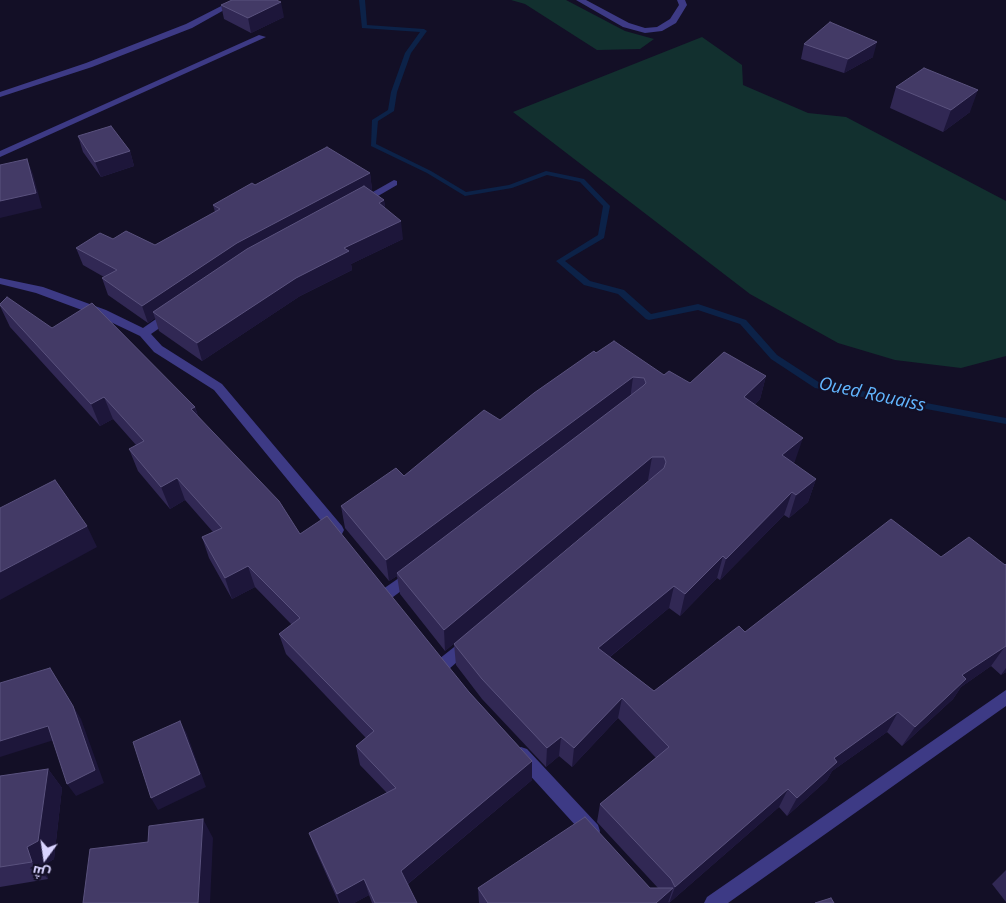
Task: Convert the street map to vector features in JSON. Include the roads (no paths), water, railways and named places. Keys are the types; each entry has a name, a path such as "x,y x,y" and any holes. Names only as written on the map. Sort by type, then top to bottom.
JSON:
{"street":[{"path":"580,0 626,25 645,31 659,29 673,22 682,3 672,0"},
{"path":"0,154 262,37"},
{"path":"351,207 394,183"},
{"path":"0,281 40,290 93,309 144,333 158,349 218,388 346,542"},
{"path":"144,333 183,306"},
{"path":"399,607 385,589 419,569"},
{"path":"444,664 482,632"},
{"path":"433,650 454,678"},
{"path":"713,903 1006,697"},
{"path":"510,742 604,844"}],"lane":[{"path":"0,94 89,64 189,26 238,0"}],"waterway":[{"name":"Oued Rouaiss","path":"362,0 364,27 424,31 408,53 394,92 391,111 375,120 373,145 429,172 465,194 510,187 546,173 582,180 607,206 601,236 560,261 587,283 621,292 649,317 698,307 743,322 774,357 818,386 1006,421"}]}
